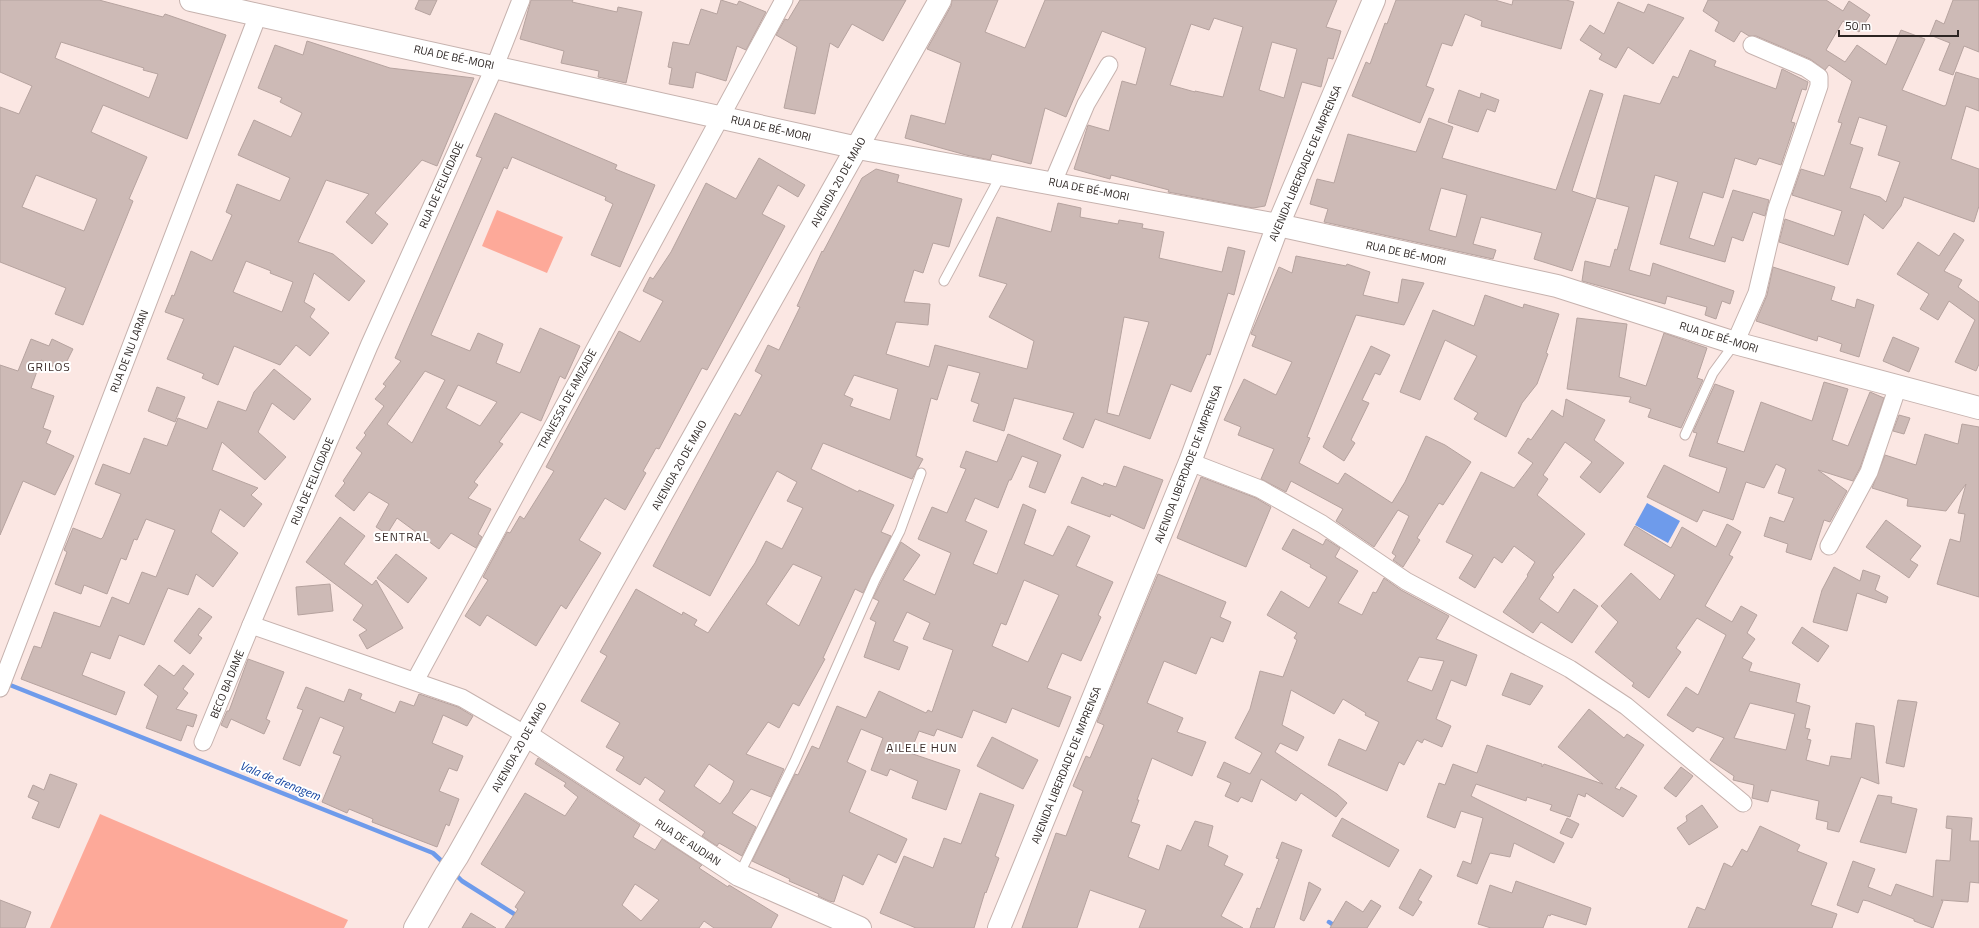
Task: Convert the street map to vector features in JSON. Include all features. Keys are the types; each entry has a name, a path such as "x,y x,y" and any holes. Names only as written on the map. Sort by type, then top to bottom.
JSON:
{"main road":[{"name":"RUA DE BÉ-MORI","path":"191,0 495,66 858,148 1053,182 1278,224 1557,286 1735,343 1979,408"},
{"name":"AVENIDA 20 DE MAIO","path":"416,928 858,148 940,0"},
{"name":"AVENIDA LIBERDADE DE IMPRENSA","path":"998,928 1190,462 1278,224 1374,0"},
{"name":"RUA DE AUDIAN","path":"526,735 739,875 860,928"}],"street":[{"name":"RUA DE FELICIDADE","path":"251,626 369,346 495,66 521,0"},
{"name":"TRAVESSA DE AMIZADE","path":"415,681 784,0"},
{"name":"RUA DE NU LARAN","path":"2,683 258,15"},
{"path":"1735,343 1757,293 1777,208 1819,86 1819,77 1806,68 1752,45"},
{"path":"1053,182 1086,104 1109,65"},
{"path":"1829,546 1869,472 1898,386"},
{"path":"1190,462 1260,489 1322,524 1406,581 1570,669 1626,706 1743,803"},
{"path":"251,626 462,698 526,735"},
{"name":"BECO BA DAME","path":"203,742 251,626"}],"lane":[{"path":"944,281 1002,173"},
{"path":"1685,435 1713,373 1735,343"},
{"path":"739,875 795,761 875,580 900,531 921,473"}],"shaded area":[{"path":"497,210 563,237 547,273 482,246"},
{"path":"100,814 348,920 344,928 50,928"}],"water":[{"path":"1647,503 1680,521 1668,543 1635,525"}],"building":[{"path":"0,0 99,0 163,17 165,14 226,35 187,139 103,105 91,132 147,157 129,199 133,201 83,325 55,314 66,288 0,262 0,107 19,114 32,86 0,72","holes":["61,42 144,68 143,70 158,74 149,98 55,58","36,175 97,199 84,231 22,207"]},
{"path":"419,0 437,0 430,15 415,9"},
{"path":"531,0 573,0 572,2 617,12 618,7 642,12 626,83 598,77 599,71 561,63 564,51 520,39"},
{"path":"721,0 737,5 739,1 766,12 746,50 737,46 726,81 696,72 693,88 669,84 672,68 668,67 673,42 689,45 701,9 717,14"},
{"path":"800,0 906,0 883,41 852,24 838,48 830,43 815,114 784,108 797,47 776,35 785,19 788,20"},
{"path":"952,0 998,0 985,32 1025,48 1045,0 1337,0 1326,27 1341,31 1333,59 1328,58 1321,87 1302,82 1265,206 1253,208 1168,192 1169,190 1111,175 1110,179 1074,169 1088,125 1109,131 1122,81 1136,85 1146,48 1102,31 1066,117 1045,108 1031,164 992,154 990,160 905,138 911,115 945,124 961,63 927,49 951,6","holes":["1214,18 1243,27 1223,97 1195,92 1170,85 1191,24 1209,30","1272,42 1297,49 1284,98 1259,90"]},
{"path":"1396,0 1495,0 1512,5 1513,0 1566,0 1574,2 1561,49 1481,26 1482,21 1465,14 1452,46 1442,43 1426,86 1434,89 1420,123 1352,96 1366,62 1370,64 1385,23 1387,24"},
{"path":"1708,0 1826,0 1843,11 1849,1 1870,15 1859,32 1843,21 1826,50 1845,62 1857,45 1886,65 1901,30 1925,39 1902,90 1944,106 1946,105 1956,72 1979,79 1979,111 1966,106 1951,159 1979,169 1979,206 1974,222 1904,197 1901,206 1883,229 1864,214 1848,265 1779,242 1785,219 1834,236 1842,211 1792,195 1801,169 1824,176 1842,123 1838,122 1852,81 1829,65 1825,70 1810,59 1756,36 1749,36 1741,31 1734,42 1715,31 1719,22 1703,11","holes":["1859,117 1887,126 1878,155 1900,162 1886,202 1880,197 1850,188 1863,148 1850,144"]},
{"path":"1953,0 1979,0 1979,52 1964,46 1953,75 1939,70 1950,43 1930,35 1936,20 1944,24"},
{"path":"1618,2 1644,13 1648,4 1684,18 1653,64 1628,47 1616,68 1599,59 1602,54 1580,40 1590,25 1604,34"},
{"path":"307,41 390,68 474,78 437,166 422,160 375,213 388,224 372,244 346,222 369,194 326,180 298,242 333,254 365,281 349,301 314,273 304,302 315,309 310,317 329,333 310,356 296,345 280,365 234,346 218,385 202,378 204,374 167,359 184,319 165,312 172,295 174,296 191,251 212,261 232,215 226,212 237,184 280,201 290,178 238,155 254,120 291,137 302,113 280,102 282,98 258,88 275,45 303,55","holes":["246,261 271,271 270,273 293,282 282,312 233,292"]},
{"path":"1690,50 1716,61 1714,66 1776,89 1782,69 1808,82 1806,90 1802,89 1791,122 1795,123 1781,165 1759,158 1756,165 1735,158 1723,198 1703,192 1689,238 1714,246 1733,190 1769,200 1765,216 1753,212 1743,241 1732,237 1725,262 1660,244 1678,182 1655,175 1629,270 1650,276 1653,263 1734,291 1730,304 1722,301 1716,319 1705,315 1707,307 1667,296 1665,304 1582,281 1585,261 1610,267 1615,249 1617,250 1629,207 1596,198 1624,95 1660,104 1673,76 1678,78"},
{"path":"1459,90 1480,98 1481,93 1499,100 1495,112 1487,109 1478,132 1448,122"},
{"path":"1590,90 1603,94 1572,191 1596,199 1572,271 1534,259 1542,233 1481,217 1473,244 1496,250 1493,259 1324,222 1328,209 1310,204 1317,179 1334,183 1348,134 1416,152 1429,118 1453,127 1442,158 1556,190","holes":["1441,188 1467,195 1456,237 1429,230"]},
{"path":"495,113 617,165 615,169 655,185 620,267 591,255 613,204 605,200 606,197 512,157 507,169 504,167 431,335 470,351 478,333 503,344 496,363 520,373 540,328 580,346 565,379 560,376 541,421 521,412 499,442 503,444 474,482 478,485 468,498 491,509 478,534 482,537 476,548 451,533 439,549 397,518 387,534 376,527 389,504 369,492 354,511 335,496 345,483 343,481 362,453 356,448 366,435 364,433 384,406 375,399 386,386 383,384 401,361 395,358 482,158 476,156","holes":["425,371 445,380 412,443 387,424","458,385 497,402 480,426 446,408"]},
{"path":"759,158 805,185 798,197 778,185 762,214 785,226 707,370 702,368 659,449 656,448 643,471 646,473 625,510 605,498 579,540 601,553 566,609 561,605 536,646 487,615 480,626 465,616 488,580 483,577 507,532 510,533 520,516 524,519 554,471 546,467 619,331 640,342 663,301 643,291 650,277 653,279 671,252 706,183 736,199"},
{"path":"876,169 899,175 897,182 962,199 949,247 933,243 923,273 914,270 904,302 930,304 928,325 896,322 886,354 929,367 935,345 1027,369 1034,341 989,317 1007,284 979,276 997,217 1051,232 1058,203 1081,208 1080,217 1118,224 1119,220 1143,224 1142,228 1164,232 1159,258 1222,272 1228,247 1245,251 1234,295 1228,293 1210,355 1207,354 1191,392 1171,384 1150,439 1095,419 1083,448 1063,439 1074,413 1014,398 1004,431 973,421 979,404 971,401 980,373 948,365 937,400 931,398 916,456 923,459 912,479 823,443 811,469 858,492 859,490 894,505 881,532 891,536 863,593 855,589 823,658 825,659 799,706 793,703 779,728 768,722 746,754 784,769 771,797 751,789 732,813 756,827 742,856 719,843 717,846 702,836 705,832 659,800 665,791 645,777 640,785 616,770 624,757 606,747 620,723 581,701 607,656 600,652 636,589 682,615 683,612 697,620 694,625 708,633 755,563 766,541 782,549 803,508 787,501 797,482 777,471 710,596 653,566 735,413 740,416 762,375 755,371 768,345 779,350 800,307 797,306 822,251 823,252 862,178","holes":["1124,317 1149,322 1119,416 1107,413","854,375 898,389 890,420 850,406 853,399 844,395","793,564 822,577 799,626 766,604","709,764 734,781 729,792 720,804 694,786"]},
{"path":"1954,233 1964,240 1944,271 1962,280 1958,287 1979,302 1979,364 1976,371 1955,362 1975,320 1949,301 1938,320 1920,309 1929,294 1897,274 1918,242 1939,256"},
{"path":"1296,256 1346,266 1347,264 1370,272 1363,295 1398,303 1402,279 1424,283 1404,325 1356,315 1307,437 1310,438 1299,463 1338,484 1345,473 1392,503 1405,482 1426,436 1445,445 1471,462 1443,505 1439,503 1417,538 1420,540 1403,567 1393,560 1396,556 1392,553 1409,516 1398,510 1374,547 1336,521 1343,509 1291,481 1286,492 1261,479 1274,449 1238,435 1241,427 1224,420 1244,379 1276,395 1292,362 1252,346 1256,336 1251,334 1279,267 1292,273"},
{"path":"1773,267 1835,287 1831,300 1855,308 1857,299 1874,305 1859,357 1840,351 1842,344 1818,336 1817,341 1756,321 1767,295"},
{"path":"1485,295 1523,308 1524,304 1559,314 1546,353 1548,354 1537,384 1522,403 1506,437 1474,419 1478,413 1454,399 1477,356 1445,340 1420,400 1400,392 1433,310 1474,326"},
{"path":"1577,318 1627,324 1619,377 1646,386 1664,333 1707,348 1697,378 1703,380 1681,428 1648,417 1651,409 1629,402 1631,397 1567,389"},
{"path":"1893,337 1919,348 1909,372 1883,361"},
{"path":"31,339 49,346 52,339 73,349 62,371 41,360 31,388 54,396 43,428 51,431 46,443 74,456 55,495 23,481 0,535 0,365 18,371"},
{"path":"1371,346 1390,355 1380,375 1375,373 1362,400 1369,403 1351,440 1355,443 1344,461 1323,447"},
{"path":"274,369 311,399 294,420 272,403 258,432 286,457 265,480 222,442 212,470 258,488 251,495 262,504 244,527 220,509 211,532 238,553 213,587 196,574 188,595 168,588 144,645 119,635 110,659 91,652 82,675 125,692 116,715 21,679 34,646 41,648 54,612 100,627 112,597 129,604 142,572 156,577 175,530 146,519 137,540 134,539 126,560 121,558 107,594 84,585 81,594 55,584 67,552 64,550 73,528 101,539 121,494 95,484 103,464 130,474 144,438 167,446 178,418 207,429 218,401 246,411 254,392"},
{"path":"1824,382 1848,389 1832,440 1848,446 1870,392 1884,398 1860,468 1853,481 1818,470 1847,491 1830,522 1824,520 1811,560 1786,552 1788,544 1764,536 1770,517 1784,522 1794,498 1778,493 1786,469 1776,464 1764,488 1746,482 1733,520 1703,510 1697,522 1647,497 1664,465 1719,493 1727,468 1689,456 1697,433 1693,432 1715,384 1734,391 1717,443 1744,452 1761,402 1812,421"},
{"path":"157,387 185,397 175,422 148,411"},
{"path":"1566,399 1605,420 1594,440 1624,463 1600,493 1580,477 1592,462 1565,442 1543,475 1548,479 1537,495 1585,534 1552,575 1554,577 1539,599 1558,613 1574,589 1598,606 1572,643 1541,622 1533,633 1503,612 1528,576 1527,575 1535,562 1514,546 1502,563 1494,557 1475,588 1459,578 1473,555 1446,542 1481,472 1514,488 1533,463 1518,453 1528,438 1531,440 1552,410 1563,417"},
{"path":"1899,415 1910,418 1904,434 1893,431"},
{"path":"1962,424 1979,427 1979,597 1937,584 1950,539 1960,542 1965,514 1958,513 1966,484 1946,511 1907,506 1908,499 1872,488 1885,455 1916,465 1925,434 1958,444"},
{"path":"1008,434 1061,455 1045,493 1029,487 1038,462 1022,456 1011,480 1009,480 998,508 975,498 965,521 987,531 973,564 997,574 1023,504 1036,510 1024,544 1053,556 1068,526 1090,536 1076,566 1113,582 1098,615 1101,617 1081,661 1062,653 1047,688 1071,697 1059,727 1012,708 1006,723 973,710 962,738 937,729 934,736 919,731 910,753 960,770 946,810 912,798 918,781 890,769 887,776 871,770 883,738 861,729 847,762 866,771 849,812 907,839 896,863 878,854 863,885 843,875 834,902 829,901 818,896 819,894 789,881 790,879 752,861 795,774 798,775 812,746 819,749 837,706 866,718 879,691 926,713 928,710 932,712 953,650 923,639 930,623 907,612 893,641 908,647 899,670 864,657 876,622 870,619 879,601 873,598 901,542 920,555 903,580 935,595 951,553 918,539 932,507 947,513 966,469 960,467 966,451 997,462","holes":["1024,580 1059,595 1028,662 992,646 1001,623 1006,625"]},
{"path":"1124,466 1163,480 1144,529 1111,514 1110,517 1071,503 1082,477 1103,486 1104,483 1116,487"},
{"path":"1201,477 1256,498 1271,507 1246,567 1177,538"},
{"path":"340,517 365,536 344,564 372,585 376,580 403,628 367,649 359,635 367,630 353,620 363,605 306,562"},
{"path":"1886,520 1921,546 1910,560 1918,565 1909,578 1866,547"},
{"path":"1727,524 1741,532 1729,555 1733,557 1705,606 1732,622 1741,606 1757,615 1747,633 1755,639 1742,658 1752,663 1749,671 1800,684 1796,702 1810,706 1805,728 1810,729 1807,739 1811,740 1806,760 1829,766 1831,756 1851,759 1856,723 1874,726 1879,784 1861,777 1839,832 1827,829 1828,822 1816,819 1819,801 1771,790 1768,802 1752,798 1754,785 1733,780 1734,776 1710,760 1724,738 1697,727 1693,732 1667,715 1686,687 1698,695 1726,635 1697,618 1676,648 1681,652 1649,698 1632,686 1634,683 1595,652 1618,622 1601,606 1631,573 1660,600 1675,575 1624,545 1635,526 1671,548 1682,527 1716,547","holes":["1750,703 1795,714 1786,750 1734,738"]},
{"path":"1293,529 1323,545 1326,539 1340,548 1335,557 1358,571 1338,603 1362,615 1373,592 1376,593 1384,578 1401,590 1449,616 1436,639 1477,655 1466,686 1451,680 1436,719 1451,726 1442,747 1424,739 1422,743 1417,740 1404,765 1399,762 1387,791 1328,765 1339,739 1366,751 1379,722 1365,715 1366,713 1343,699 1334,714 1291,690 1282,725 1304,737 1297,751 1280,743 1275,752 1337,794 1347,803 1336,817 1301,793 1296,801 1261,779 1252,802 1241,797 1238,802 1225,796 1231,783 1217,777 1224,762 1250,774 1262,753 1235,738 1250,709 1260,671 1283,677 1297,640 1294,638 1297,633 1267,615 1281,591 1309,608 1327,577 1310,567 1311,565 1282,549","holes":["1419,657 1444,661 1432,691 1407,681"]},
{"path":"396,554 427,578 408,603 377,578"},
{"path":"1834,567 1860,581 1863,570 1880,576 1875,590 1888,597 1886,603 1857,593 1847,631 1813,622 1822,590"},
{"path":"1158,574 1226,602 1220,617 1231,622 1223,642 1211,637 1196,674 1164,661 1147,703 1183,718 1177,732 1206,742 1192,776 1152,758 1131,822 1140,825 1128,857 1159,870 1167,845 1181,851 1195,821 1213,826 1208,846 1228,856 1224,865 1243,874 1221,916 1243,928 1139,928 1146,910 1090,890 1077,928 1022,928 1056,833 1066,836 1083,791 1073,786 1086,756 1090,758 1104,725 1097,722"},
{"path":"330,584 333,611 298,615 296,587"},
{"path":"199,608 212,617 198,635 202,638 190,654 174,641"},
{"path":"1802,627 1829,646 1818,662 1792,643"},
{"path":"248,659 284,672 266,719 270,721 264,734 231,719 227,728 221,725 227,711 229,711"},
{"path":"159,665 174,676 183,665 194,674 183,689 188,693 176,709 197,715 193,727 187,725 181,741 146,728 158,696 144,685"},
{"path":"1511,673 1543,686 1530,705 1502,695"},
{"path":"306,687 344,702 349,689 362,694 360,699 395,713 400,701 414,706 419,694 458,707 473,716 467,726 443,715 432,743 463,756 457,771 449,768 439,791 459,799 449,826 446,824 437,847 372,822 373,819 349,809 347,813 322,802 341,756 333,753 344,727 320,717 300,766 283,759 303,710 297,708"},
{"path":"1898,700 1917,702 1904,767 1886,763"},
{"path":"1589,709 1624,738 1627,734 1644,745 1615,788 1620,790 1621,787 1637,796 1623,817 1586,793 1585,797 1578,794 1570,817 1550,810 1552,805 1527,797 1526,801 1476,784 1471,796 1564,843 1554,863 1514,843 1510,857 1490,853 1477,884 1457,876 1463,861 1471,864 1483,818 1461,811 1455,828 1427,817 1439,783 1445,785 1453,764 1477,773 1487,745 1542,764 1542,767 1544,764 1603,784 1558,747"},
{"path":"992,737 1038,760 1023,789 977,766"},
{"path":"538,758 640,825 633,837 655,850 662,839 702,865 699,868 728,887 729,885 778,915 771,928 714,928 704,921 699,928 505,928 518,909 515,907 525,892 481,864 525,793 565,816 578,797 564,786 566,783 535,764","holes":["635,884 659,900 641,921 622,905"]},
{"path":"1681,767 1693,776 1676,797 1664,788"},
{"path":"50,774 77,784 59,828 32,818 39,802 28,797 33,785 44,790"},
{"path":"980,793 1014,805 995,856 999,858 986,893 985,892 974,928 916,928 880,913 904,856 933,868 944,838 961,844"},
{"path":"1878,795 1892,797 1891,803 1917,809 1906,853 1860,842"},
{"path":"1702,805 1718,827 1689,845 1677,828 1687,821 1686,816"},
{"path":"1947,816 1972,818 1970,841 1979,841 1979,883 1970,882 1968,902 1941,900 1943,901 1933,928 1868,901 1863,900 1858,913 1837,905 1853,861 1875,869 1868,887 1891,896 1896,884 1933,897 1936,860 1950,861 1952,829 1946,828"},
{"path":"1342,818 1399,850 1389,867 1332,836"},
{"path":"1567,818 1579,824 1572,838 1560,833"},
{"path":"1760,826 1800,845 1797,851 1827,863 1811,905 1837,914 1832,928 1688,928 1697,907 1705,910 1724,863 1732,867 1742,849 1747,852"},
{"path":"1282,842 1302,850 1274,928 1250,928 1257,908 1260,909 1279,859 1276,858"},
{"path":"1420,869 1432,876 1418,900 1422,902 1413,916 1399,908"},
{"path":"1516,881 1591,908 1586,925 1551,914 1550,916 1548,915 1543,928 1491,928 1478,924 1490,885 1512,893"},
{"path":"1309,882 1321,889 1304,921 1300,919"},
{"path":"0,900 31,912 25,928 0,928"},
{"path":"1371,900 1381,906 1367,928 1330,928 1346,901 1363,912"},
{"path":"471,913 496,928 462,928"}],"waterway":[{"name":"Vala de drenagem","path":"5,683 433,853 446,865"},
{"name":"Vala de drenagem","path":"454,873 462,881 519,917"},
{"path":"1329,922 1338,928"}],"district":[{"name":"GRILOS","path":"49,367"},
{"name":"SENTRAL","path":"402,537"},
{"name":"AILELE HUN","path":"922,748"}]}
